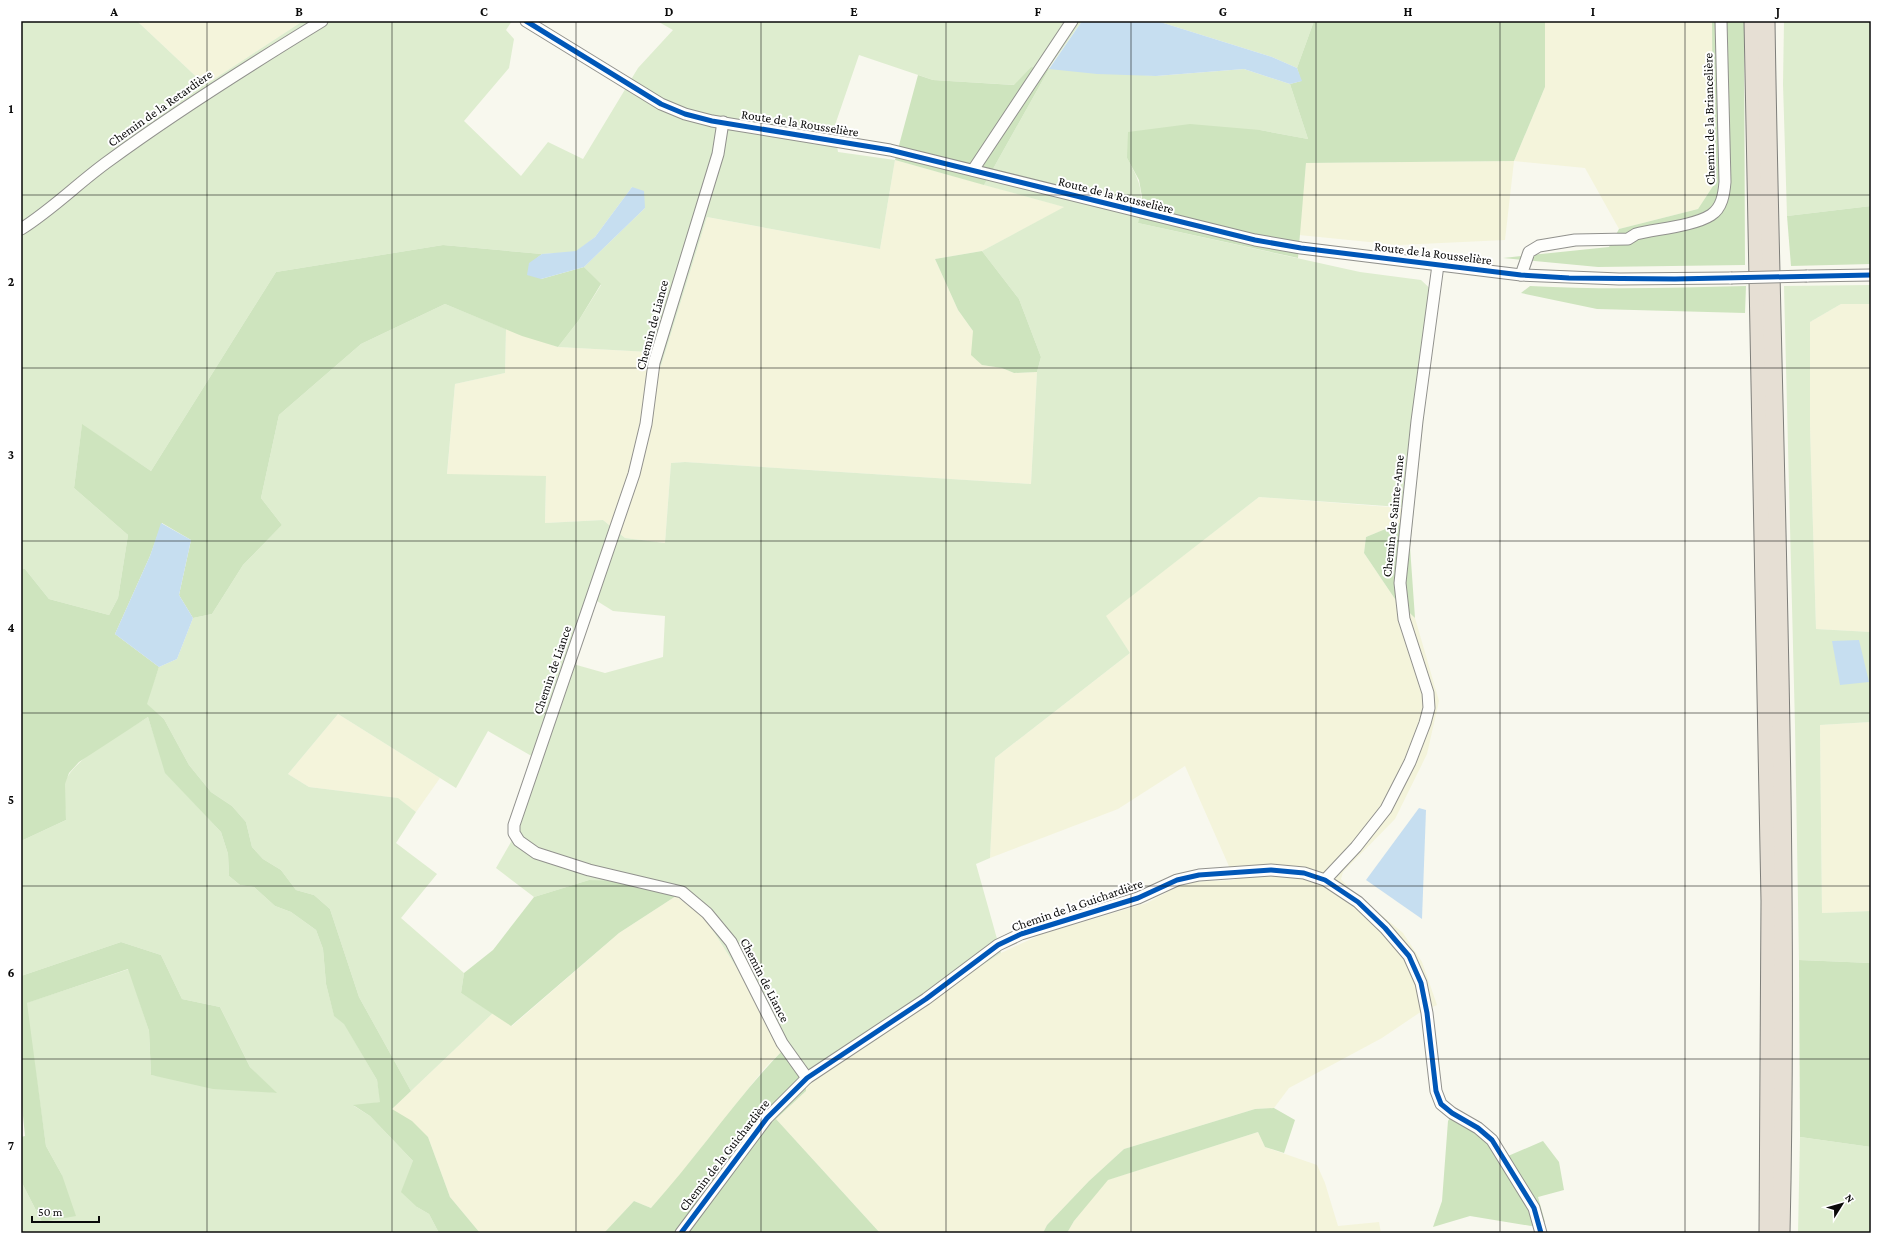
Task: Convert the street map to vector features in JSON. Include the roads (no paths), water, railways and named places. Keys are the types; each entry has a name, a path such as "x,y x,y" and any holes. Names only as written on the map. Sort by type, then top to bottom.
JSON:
{"highway":[{"path":"1753,21 1768,802 1770,1056 1768,1233"},
{"path":"1766,21 1782,833 1783,1000 1781,1233"}],"street":[{"name":"Chemin de la Retardière","path":"21,229 60,202 110,160 225,80 322,21"},
{"name":"Route de la Rousselière","path":"526,21 670,108 699,118 890,150 1255,240 1301,248 1521,275 1618,279 1871,275"},
{"path":"973,170 1072,21"},
{"name":"Chemin de la Briancelière","path":"1521,275 1529,252 1539,246 1575,240 1628,239 1636,234 1696,222 1712,215 1720,204 1724,189 1721,21"},
{"name":"Chemin de Liance","path":"723,122 718,154 654,363 646,424 634,474 514,825 514,833 519,841 536,853 589,870 682,892 687,896 707,913 731,942 782,1043 807,1078"},
{"name":"Chemin de Sainte-Anne","path":"1325,880 1356,847 1386,809 1410,762 1425,723 1429,708 1428,693 1404,619 1400,583 1417,421 1438,264"},
{"name":"Chemin de la Guichardière","path":"681,1233 768,1118 807,1078 926,1000 998,945 1021,934 1138,898 1177,880 1199,875 1271,870 1304,873 1325,880 1358,902 1385,928 1409,956 1421,983 1427,1013 1436,1091 1441,1104 1452,1113 1478,1128 1492,1140 1534,1208 1541,1233"}],"water":[{"path":"1082,21 1157,21 1272,57 1297,68 1302,81 1290,84 1244,69 1156,76 1097,74 1049,69"},
{"path":"632,187 644,191 645,208 584,267 541,279 527,275 529,263 542,254 576,251 595,237"},
{"path":"161,523 191,540 179,595 193,618 177,659 159,667 115,634 150,556"},
{"path":"1859,640 1869,682 1840,685 1832,641"},
{"path":"1419,808 1426,810 1422,919 1366,880"}]}
